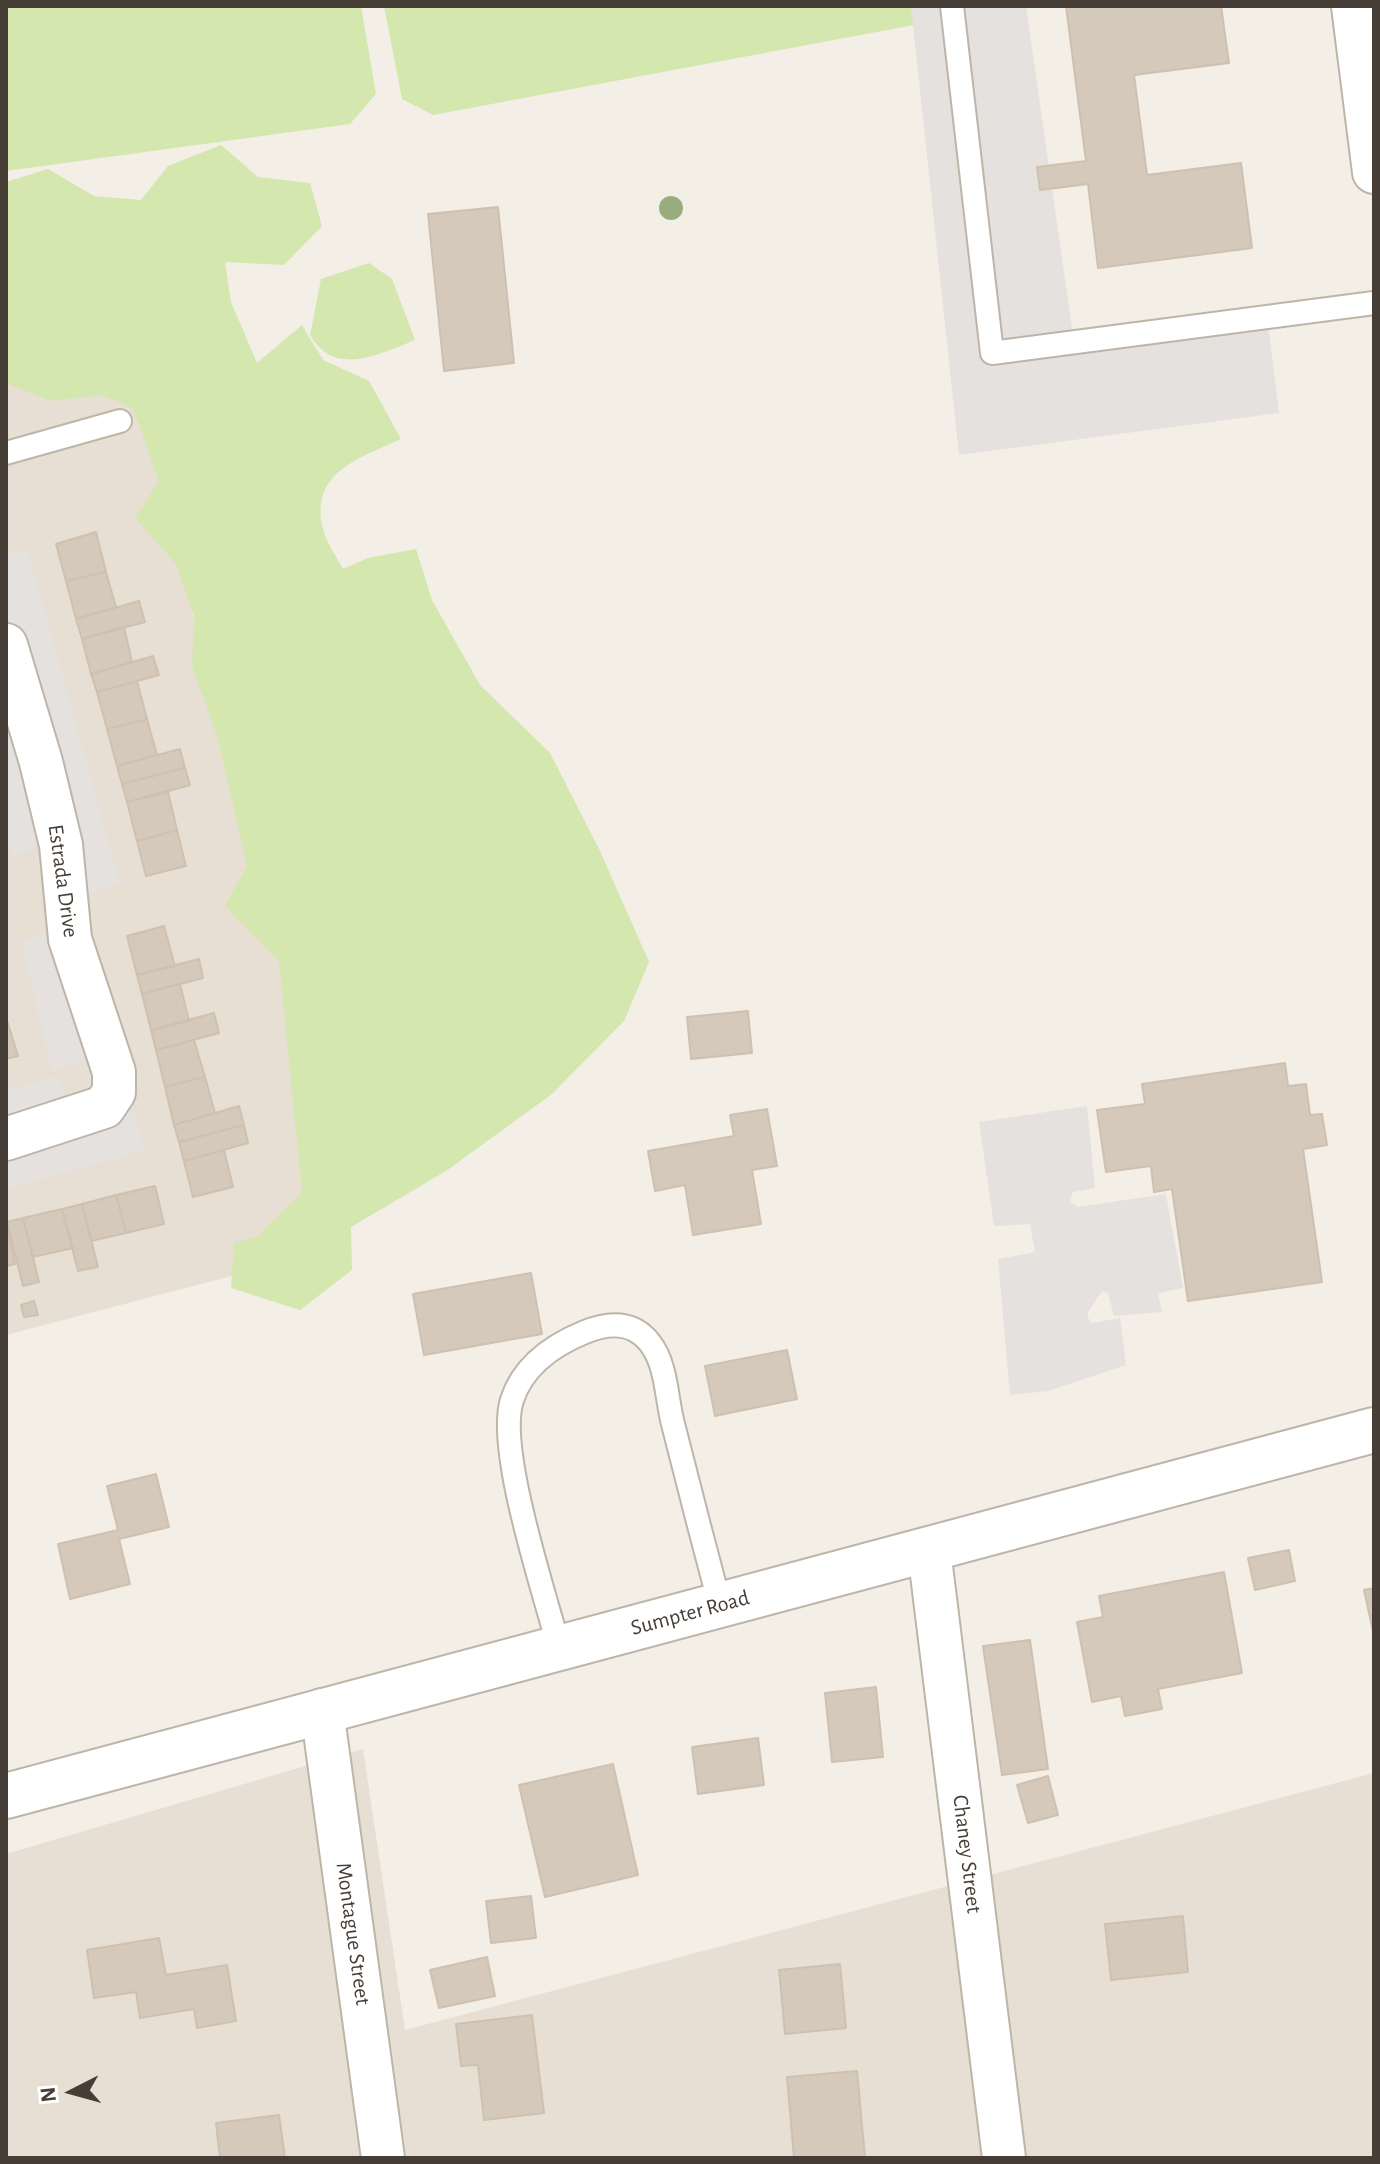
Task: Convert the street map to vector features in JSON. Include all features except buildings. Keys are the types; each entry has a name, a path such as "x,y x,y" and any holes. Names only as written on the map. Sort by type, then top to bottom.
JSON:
{"street":[{"path":"1353,6 1374,172"},
{"name":"Estrada Drive","path":"6,645 41,762 61,845 70,939 114,1072 114,1092 104,1107 6,1139"},
{"name":"Sumpter Road","path":"6,1796 1374,1430"},
{"name":"Chaney Street","path":"929,1550 1004,2158"},
{"name":"Montague Street","path":"322,1710 383,2158"}],"lane":[{"path":"952,6 992,353 1374,303"},
{"path":"6,453 120,421"},
{"path":"559,1648 513,1472 509,1421 512,1401 531,1365 590,1330 627,1325 640,1331 652,1345 666,1383 720,1605"}],"shaded area":[{"path":"911,6 1026,6 1075,349 1268,325 1279,413 959,455"},
{"path":"6,345 129,379 148,436 350,1245 6,1335"},
{"path":"27,548 120,884 81,894 110,1038 145,1150 6,1189 6,1090 58,1076 68,1107 96,1098 87,1060 52,1070 21,941 50,932 44,846 12,855 6,832 6,554"},
{"path":"1087,1106 1095,1188 1073,1192 1070,1202 1078,1207 1166,1194 1183,1288 1158,1293 1162,1312 1114,1316 1108,1293 1102,1291 1088,1312 1088,1318 1092,1323 1120,1318 1126,1365 1048,1391 1010,1395 998,1259 1035,1252 1030,1224 994,1226 979,1122"},
{"path":"363,1749 405,2030 1374,1773 1374,2158 6,2158 6,1854"}],"green space":[{"path":"6,6 361,6 376,94 350,124 6,171"},
{"path":"384,6 911,6 914,25 433,115 402,99"},
{"path":"221,145 258,177 310,183 322,226 284,265 225,262 231,302 257,363 302,325 323,360 369,381 401,439 355,461 331,480 321,510 323,529 329,544 343,569 368,558 416,549 432,600 480,685 550,753 600,851 649,962 624,1021 552,1094 446,1171 351,1227 352,1270 300,1310 231,1288 234,1243 258,1236 302,1193 279,961 225,906 247,866 218,739 192,666 194,617 176,564 135,518 159,481 133,408 101,395 51,401 6,383 6,182 48,169 94,196 141,200 168,166"},
{"path":"369,263 392,279 415,340 358,359 332,356 320,348 310,335 321,279"}]}
